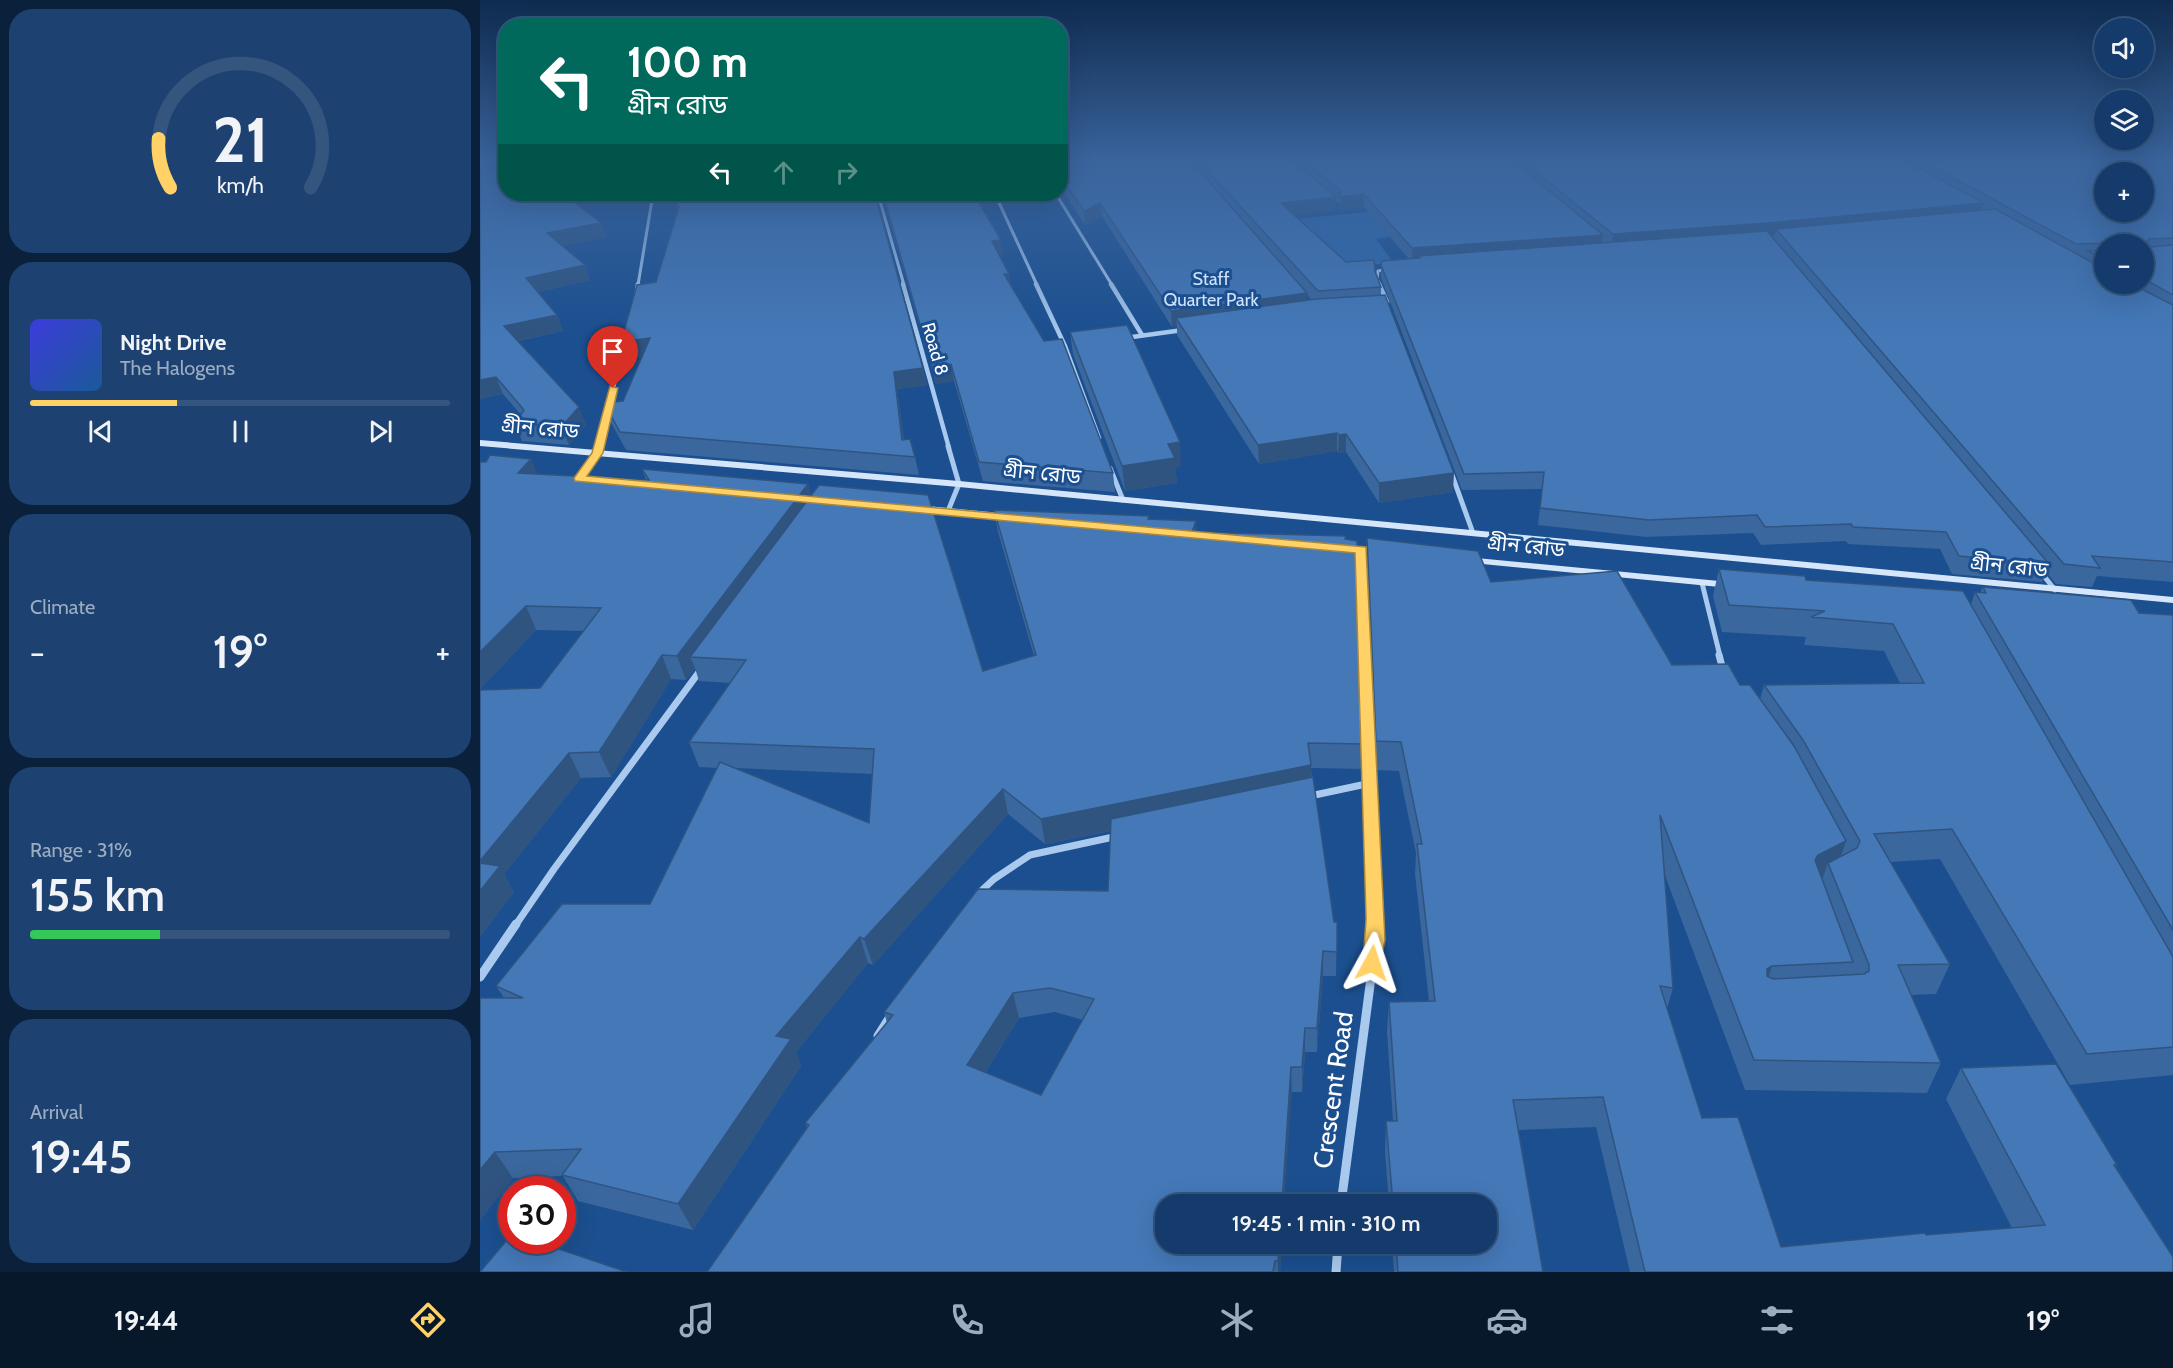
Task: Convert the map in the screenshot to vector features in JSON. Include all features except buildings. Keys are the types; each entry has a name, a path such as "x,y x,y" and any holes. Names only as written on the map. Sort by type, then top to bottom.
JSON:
{"main road":[{"name":"গ্রীন রোড","path":"480,443 959,484 2173,600"},
{"path":"903,507 1019,518"},
{"path":"1326,546 1397,553"},
{"name":"গ্রীন রোড","path":"1456,559 1738,586"}],"street":[{"path":"636,292 649,218"},
{"name":"Road 8","path":"885,218 959,484"},
{"path":"1006,218 1065,346 1102,445"},
{"path":"1071,218 1142,335"},
{"path":"1378,306 1389,306 1377,279 1378,271 1395,268"},
{"path":"1120,338 1188,329"},
{"path":"579,478 598,453 625,338"},
{"path":"1065,346 1076,344"},
{"path":"1106,456 1123,500"},
{"path":"1449,467 1473,533"},
{"path":"948,511 959,484"},
{"name":"Crescent Road","path":"1342,1194 1376,940 1361,550"},
{"path":"2032,562 2055,590"},
{"path":"1702,583 1725,676"},
{"path":"480,977 554,870 707,661"},
{"path":"1300,798 1371,783"},
{"path":"969,903 994,879 1030,855 1124,835"},
{"path":"870,1048 896,1009"},
{"path":"1336,1272 1337,1254"}],"shaded area":[{"path":"1303,218 1392,218 1397,236 1376,239 1393,262 1348,269 1315,235 1265,222"}],"route":[{"path":"613,388 598,453 579,478 1361,550 1376,940 1372,963"}],"park label":[{"name":"Staff Quarter Park","path":"1211,289"}]}
